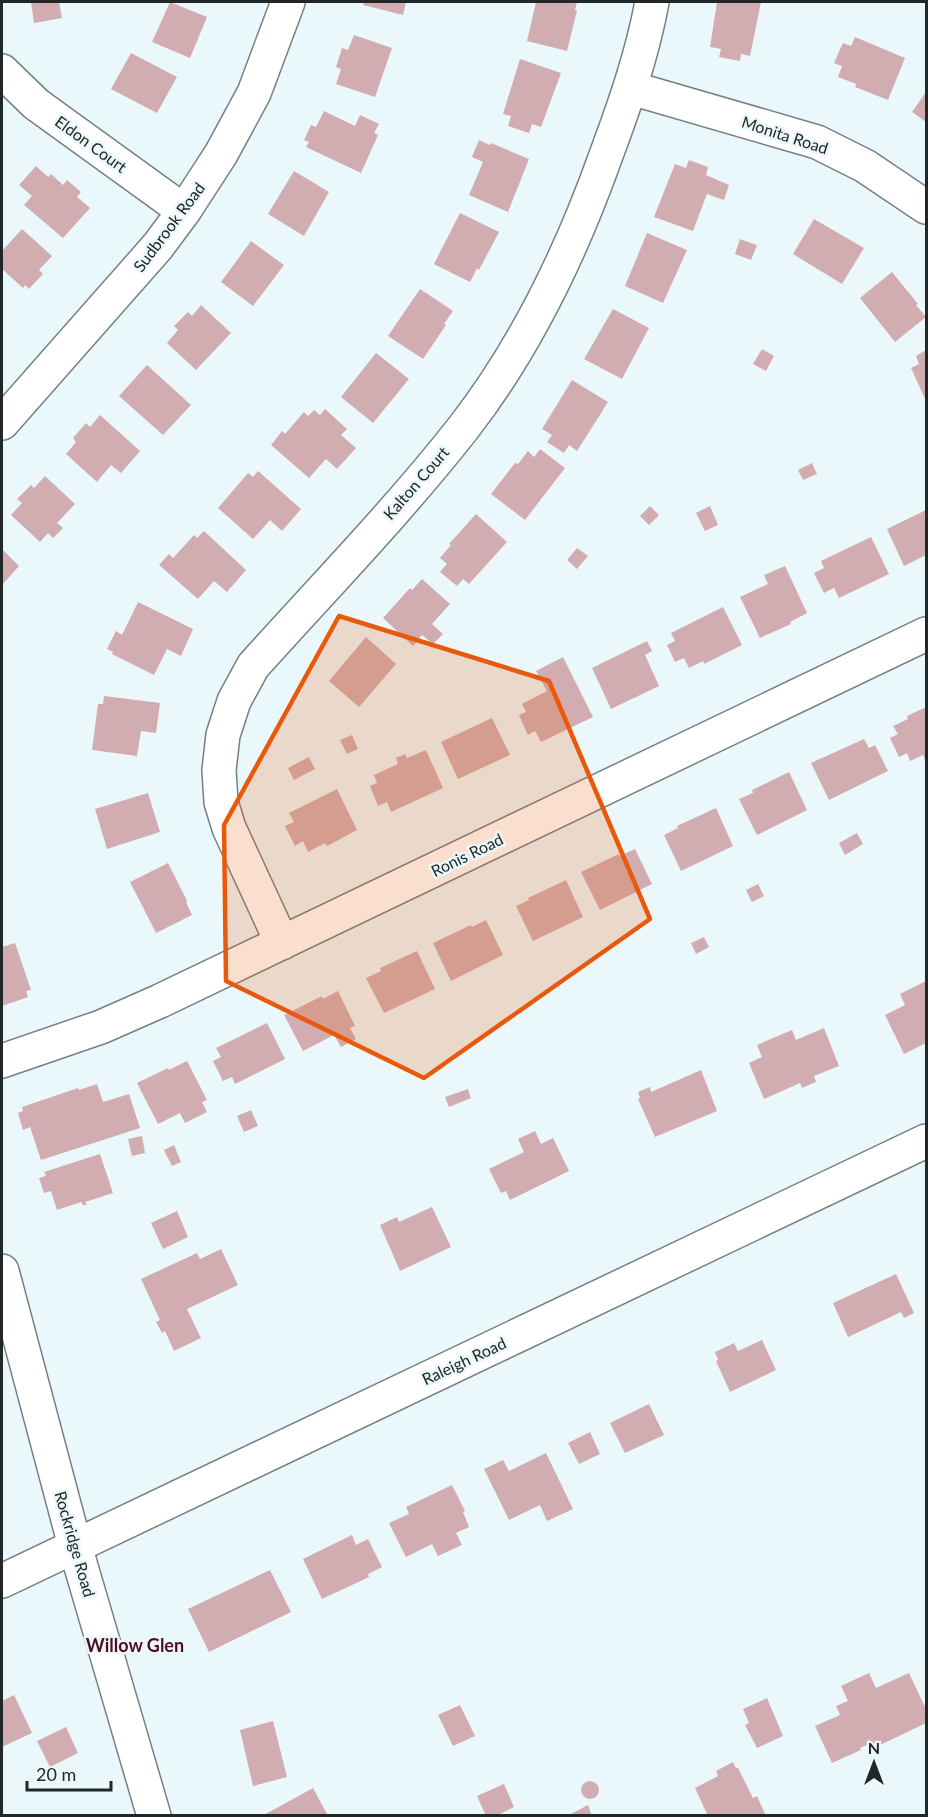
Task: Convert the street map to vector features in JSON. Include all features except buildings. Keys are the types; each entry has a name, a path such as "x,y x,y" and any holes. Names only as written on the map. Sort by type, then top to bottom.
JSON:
{"street":[{"name":"Sudbrook Road","path":"2,423 158,246 184,211 221,154 254,93 288,2"},
{"name":"Kalton Court","path":"282,943 229,828 221,802 219,770 223,735 234,701 253,666 422,478 465,425 510,359 582,221 631,88 652,2"},
{"name":"Eldon Court","path":"2,71 36,104 184,211"},
{"name":"Monita Road","path":"631,88 817,142 865,166 927,207"},
{"name":"Ronis Road","path":"2,1061 100,1027 282,943 927,634"},
{"name":"Raleigh Road","path":"2,1581 927,1141"},
{"name":"Rockridge Road","path":"2,1271 75,1546 154,1815"}],"highlighted area":[{"path":"339,616 549,681 650,919 424,1078 226,981 224,825"}],"district":[{"name":"Willow Glen","path":"135,1646"}]}
